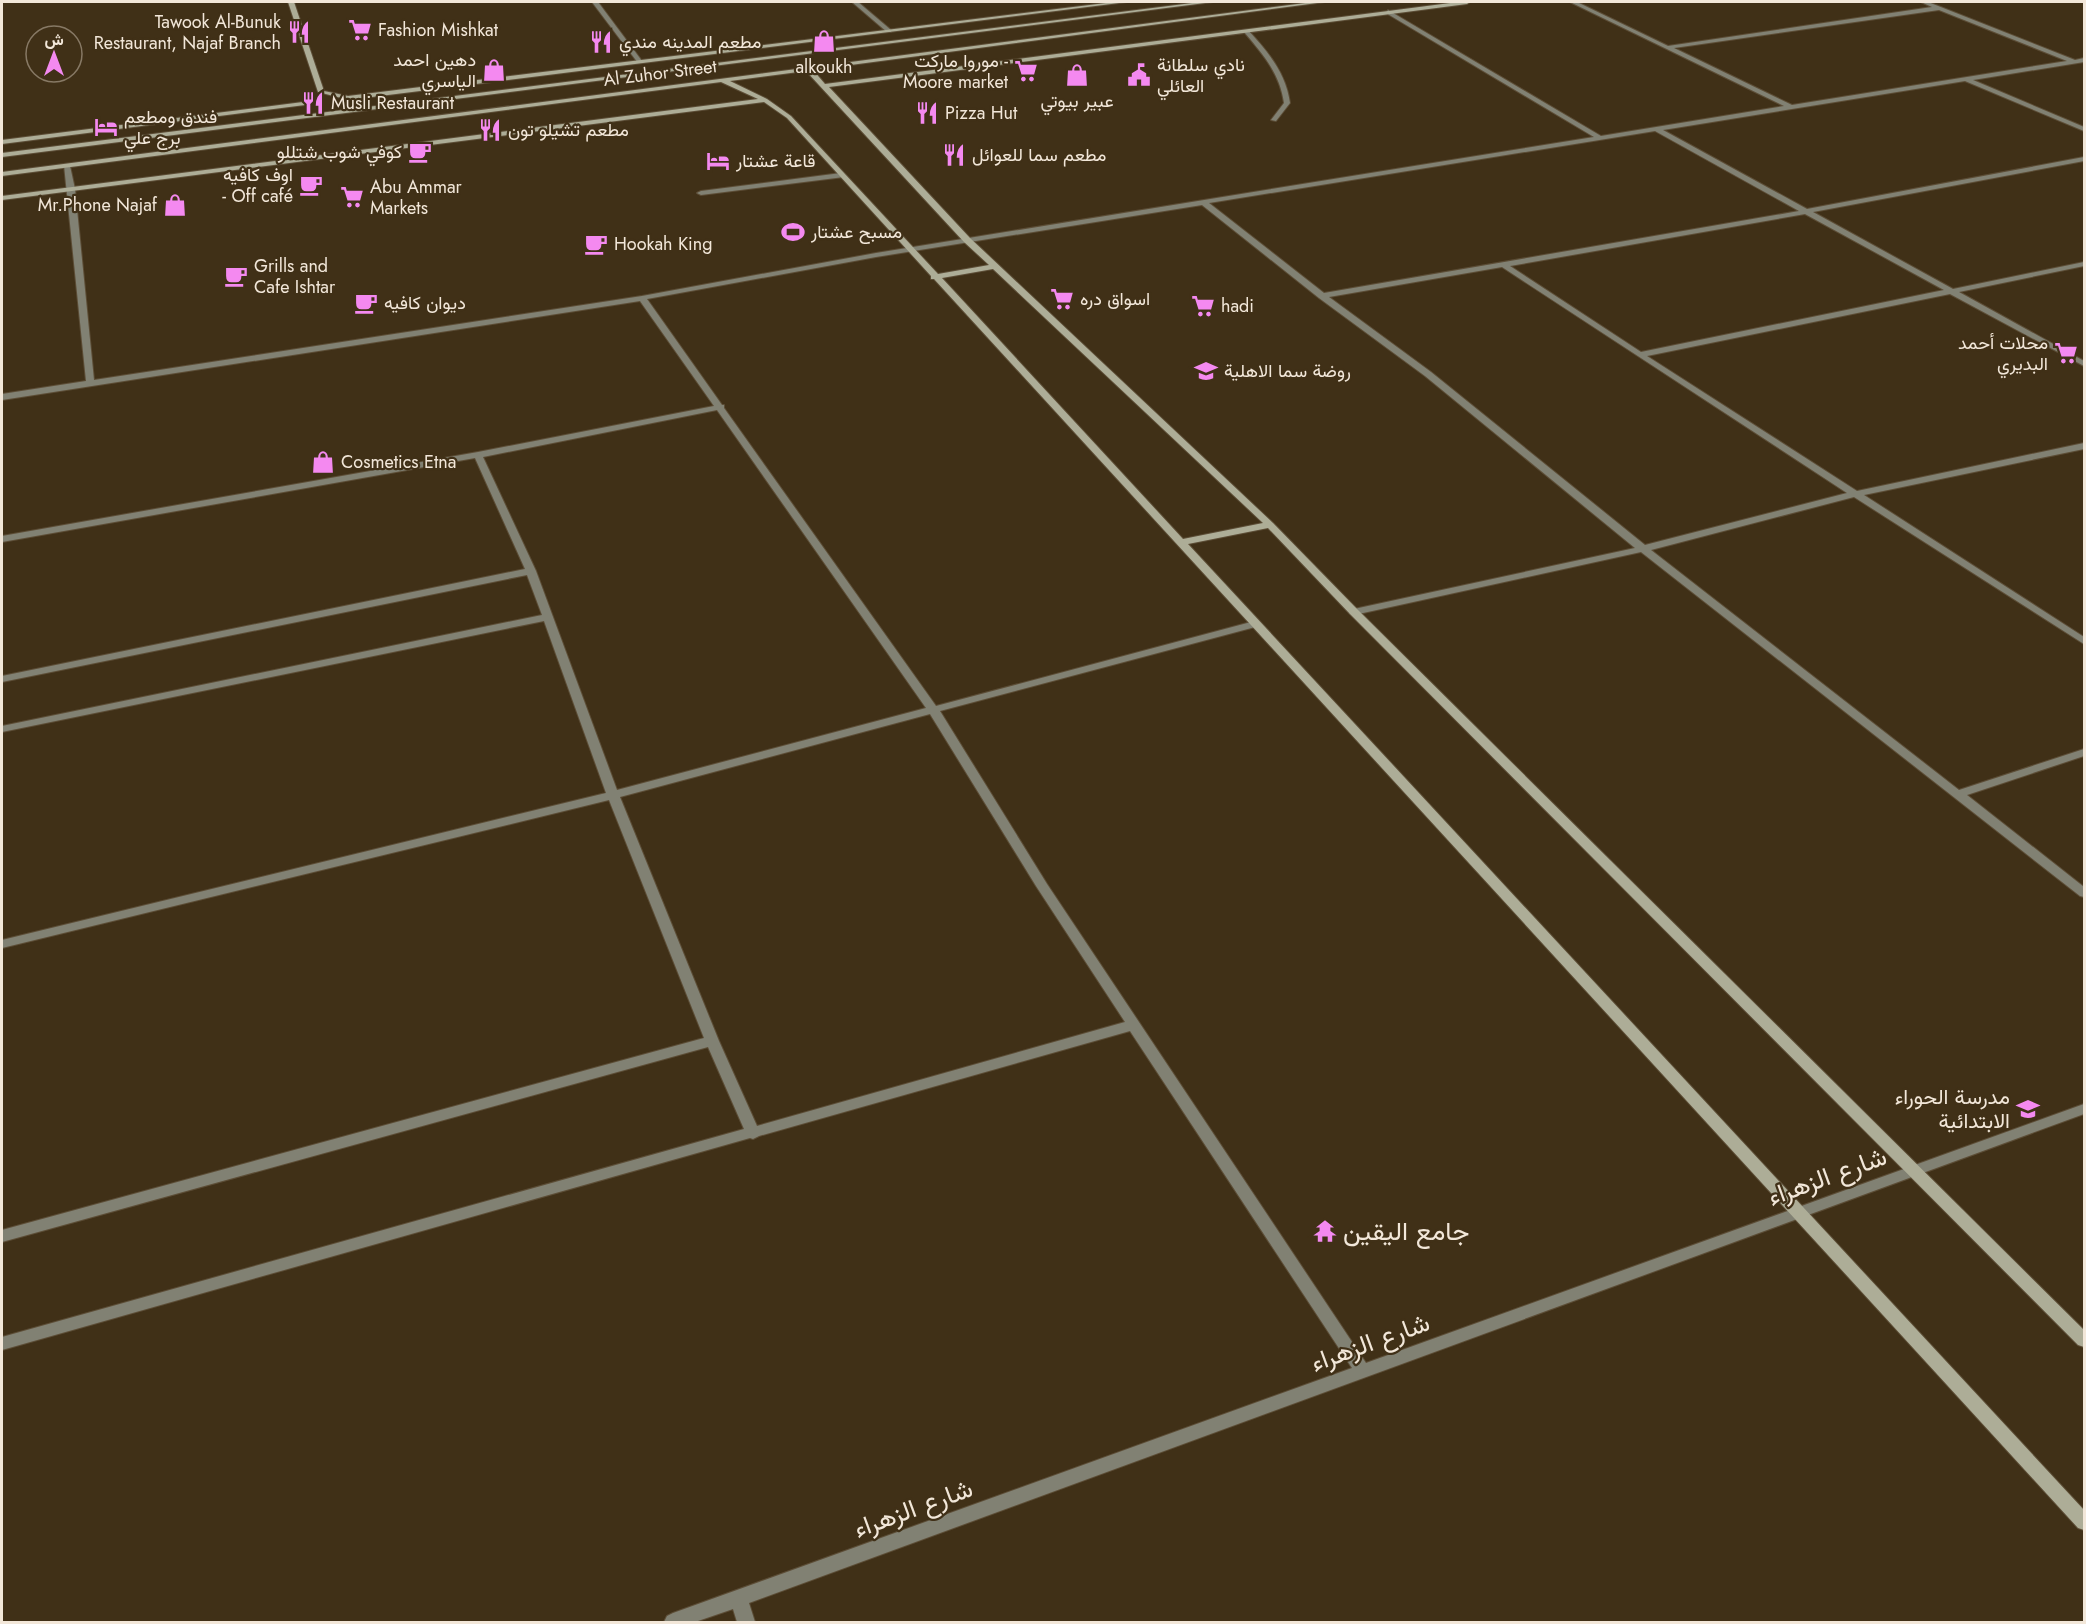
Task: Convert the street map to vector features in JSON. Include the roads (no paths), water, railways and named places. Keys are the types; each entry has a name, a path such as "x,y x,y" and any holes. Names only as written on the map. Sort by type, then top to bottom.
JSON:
{"street":[{"path":"291,2 321,92"},
{"path":"595,2 640,62"},
{"path":"855,2 889,31"},
{"path":"347,98 1124,2"},
{"name":"Al Zuhor Street","path":"2,155 1210,2"},
{"name":"Al Zuhor Street","path":"2,174 1322,2"},
{"path":"824,86 1467,2"},
{"path":"1574,2 1791,107"},
{"path":"1924,2 2073,61"},
{"path":"1670,47 1940,8"},
{"path":"1037,12 1052,22"},
{"path":"1388,12 1600,138"},
{"path":"1246,31 1270,58 1286,87 1287,103 1274,120"},
{"path":"1067,36 1075,41"},
{"path":"1082,46 1090,51"},
{"path":"2,397 642,298 967,240 2085,60"},
{"path":"808,69 967,240 1269,525 1353,612 2085,1340"},
{"path":"1964,79 2085,129"},
{"path":"722,80 765,100 789,117 909,250 2085,1522"},
{"path":"267,121 303,104 321,92 374,102 411,103"},
{"path":"2,198 765,100"},
{"path":"2,142 303,104"},
{"path":"1656,129 2085,364"},
{"path":"1322,296 1809,211 2085,159"},
{"path":"66,166 71,189 90,383"},
{"path":"702,192 841,175"},
{"path":"1203,202 1322,296 1428,374 1643,549 1956,795 2085,893"},
{"path":"1640,355 2085,264"},
{"path":"1504,265 1854,494 2085,641"},
{"path":"934,277 994,266"},
{"path":"642,298 933,710 1042,886 1364,1372"},
{"path":"2,538 478,455 721,407"},
{"path":"1353,612 1643,549 1854,494 2085,446"},
{"path":"478,455 531,571 613,795 712,1041 753,1134"},
{"path":"1181,542 1269,525"},
{"path":"2,679 531,571"},
{"path":"2,729 548,617"},
{"path":"2,944 613,795 1255,624"},
{"path":"1956,795 2085,752"},
{"path":"2,1344 1133,1025"},
{"path":"2,1236 712,1041"},
{"name":"شارع الزهراء","path":"673,1623 2085,1109"},
{"path":"739,1599 746,1623"}],"place":[{"name":"Fashion Mishkat","path":"360,30"},
{"name":"Tawook Al-Bunuk Restaurant, Najaf Branch","path":"299,32"},
{"name":"alkoukh","path":"824,41"},
{"name":"مطعم المدينه مندي","path":"601,42"},
{"name":"دهين احمد الياسري","path":"494,70"},
{"name":"موروا ماركت - Moore market","path":"1026,71"},
{"name":"عبير بيوتي","path":"1077,75"},
{"name":"نادي سلطانة العائلي","path":"1139,75"},
{"name":"Musli Restaurant","path":"313,103"},
{"name":"Pizza Hut","path":"927,113"},
{"name":"فندق ومطعم برج علي","path":"106,127"},
{"name":"مطعم تشيلو تون","path":"490,130"},
{"name":"كوفي شوب شتللو","path":"420,152"},
{"name":"مطعم سما للعوائل","path":"954,155"},
{"name":"قاعة عشتار","path":"718,161"},
{"name":"اوف كافيه - Off café","path":"311,185"},
{"name":"Abu Ammar Markets","path":"352,197"},
{"name":"Mr.Phone Najaf","path":"175,205"},
{"name":"مسبح عشتار","path":"793,232"},
{"name":"Hookah King","path":"596,244"},
{"name":"Grills and Cafe Ishtar","path":"236,276"},
{"name":"اسواق دره","path":"1062,299"},
{"name":"ديوان كافيه","path":"366,303"},
{"name":"hadi","path":"1203,306"},
{"name":"محلات أحمد البديري","path":"2066,353"},
{"name":"روضة سما الاهلية","path":"1206,371"},
{"name":"Cosmetics Etna","path":"323,462"},
{"name":"مدرسة الحوراء الابتدائية","path":"2028,1109"},
{"name":"جامع اليقين","path":"1325,1231"}]}
